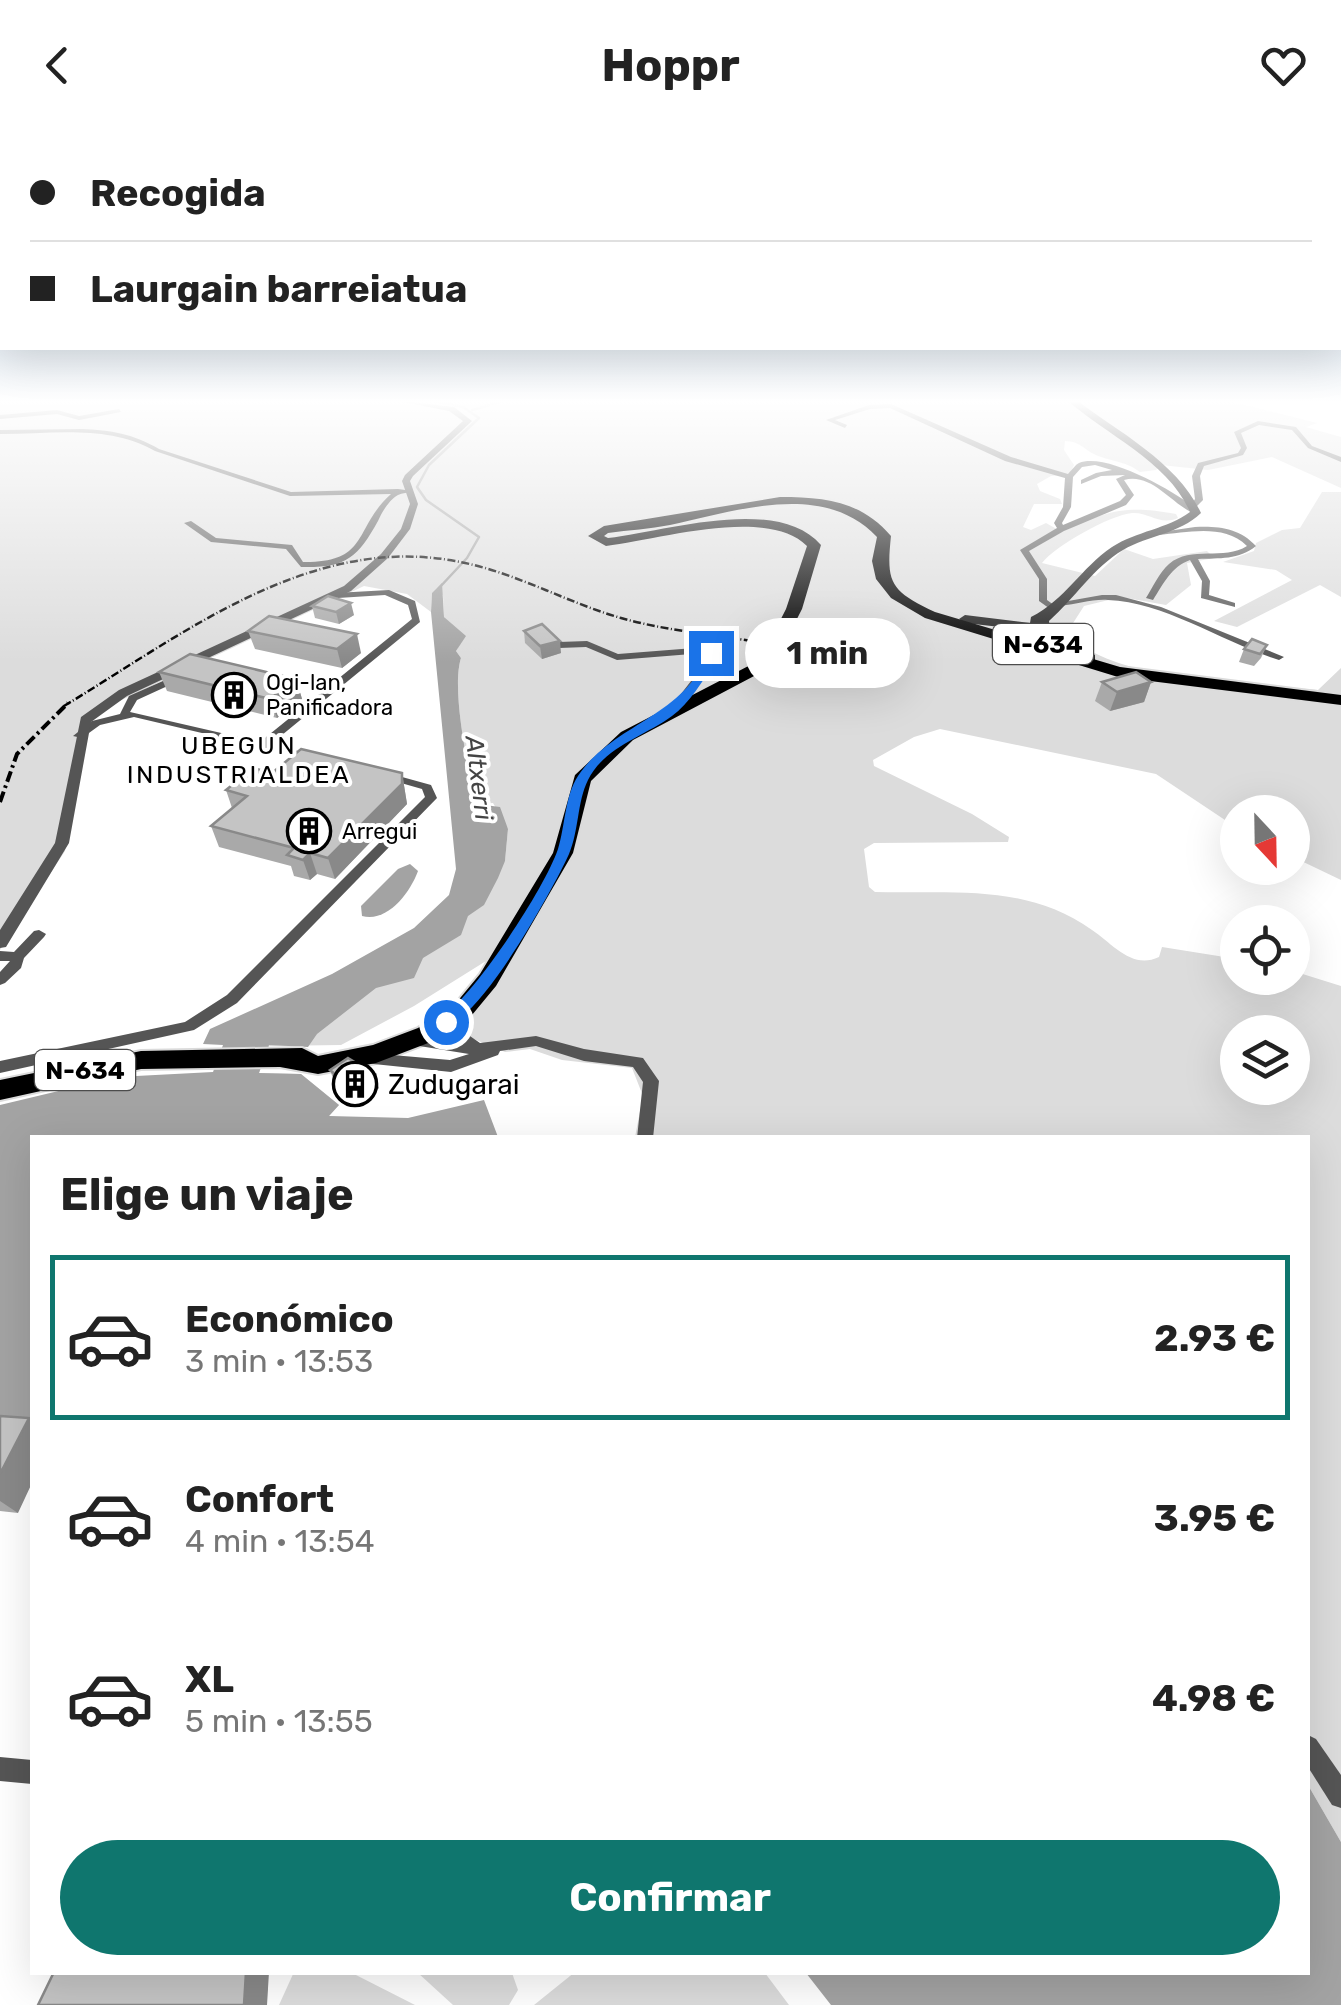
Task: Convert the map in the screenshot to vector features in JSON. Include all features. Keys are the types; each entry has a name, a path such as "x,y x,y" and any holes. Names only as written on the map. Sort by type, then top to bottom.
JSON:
{"highway":[{"name":"N-634","path":"0,1090 102,1066 172,1059 285,1059 318,1065 414,1040 466,1001 564,853 582,779 607,750 772,658 794,609 812,553 812,539 786,528 755,524 617,542 601,542 596,534 755,502 812,502 842,508 880,529 884,536 879,568 890,585 920,604 961,621 1084,660 1202,683 1341,700"},
{"name":"N-634","path":"961,621 1039,621"},
{"path":"1039,621 1084,660"},
{"name":"N-634","path":"363,1053 466,1001"}],"main road":[{"path":"1084,660 1039,621 1114,550 1185,523 1195,509 1174,488"}],"street":[{"path":"0,942 62,844 78,736 85,720 108,702 362,582 414,507 409,490 290,494 272,488"},
{"path":"1061,529 1058,523 1067,507 1068,488"},
{"path":"1125,488 1130,495 1123,503 1061,529 1024,550 1043,579 1039,621 1104,597 1127,600 1279,657"},
{"path":"1164,488 1195,509 1197,488"},
{"path":"188,522 214,540 289,547 301,564 324,563 342,558 364,544 388,498 398,491"},
{"path":"1150,598 1168,570 1194,558 1238,555 1252,546 1242,536 1225,531 1158,533"},
{"path":"1194,558 1206,581 1204,596 1232,605"},
{"path":"262,746 417,620 412,603 362,582"},
{"path":"338,595 356,597 376,591"},
{"path":"558,645 587,644 616,657 707,650 712,656 710,663 672,712"},
{"path":"124,713 132,698 191,671 184,667"},
{"path":"78,736 96,723 124,713 331,762"},
{"path":"0,1068 175,1032 232,999 431,798 428,787 366,771"},
{"path":"0,980 40,934"},
{"path":"0,956 17,957"},
{"path":"466,1001 459,1036 475,1054"},
{"path":"414,1040 475,1054"},
{"path":"363,1053 438,1066 522,1040 638,1062 651,1081 645,1135"},
{"path":"1310,1750 1341,1796"},
{"path":"1,1772 30,1772"}],"shaded area":[{"path":"0,488 1038,488 1062,504 1034,504 1023,527 1031,530 1046,523 1062,532 1118,511 1176,514 1178,518 1171,520 1132,513 1110,519 1070,540 1042,563 1095,576 1124,549 1153,559 1207,551 1214,558 1187,563 1191,585 1166,605 1121,597 1084,606 1068,631 1086,648 1113,661 1184,677 1318,690 1341,668 1341,880 1310,865 1310,795 1220,795 1220,817 1156,774 940,729 914,737 873,760 874,766 972,814 1009,837 1008,842 874,843 864,849 869,887 875,892 1015,898 1067,915 1131,958 1159,957 1162,947 1220,956 1220,995 1310,995 1310,976 1341,986 1341,1842 1310,1788 1310,1135 635,1135 643,1096 632,1068 562,1060 530,1049 505,1052 464,1035 486,961 341,1045 269,1046 259,1073 301,1074 339,1105 329,1116 355,1119 238,1135 261,1045 505,861 508,829 493,803 477,804 465,751 458,689 461,658 456,651 463,638 444,617 443,595 432,593 431,612 407,594 364,586 96,712 84,741 65,851 0,950"},
{"path":"1322,492 1341,492 1341,597 1320,585 1237,627 1214,621 1292,580 1276,570 1223,562 1254,551 1256,543 1282,530 1300,528"},
{"path":"442,583 444,617 466,636 456,651 461,658 458,689 465,751 477,804 500,807 508,829 505,861 484,905 468,916 461,935 423,958 414,978 376,988 317,1034 308,1047 269,1045 259,1073 301,1074 339,1105 329,1116 408,1118 484,1100 497,1135 30,1135 30,1429 0,1426 0,1105 117,1077 213,1072 223,1045 203,1044 210,1029 332,974 414,928 449,895 456,869 432,593"},
{"path":"410,864 418,871 396,904 380,915 362,916 361,906 398,869"},
{"path":"1310,1788 1341,1842 1341,2005 831,2005 808,1975 1310,1975"},
{"path":"293,1975 356,1975 415,2005 279,2005"},
{"path":"420,1975 513,1975 518,1990 509,2005 453,2005"},
{"path":"571,1975 766,1975 789,2005 534,2005"}],"building":[{"path":"328,596 351,603 336,612 312,606"},
{"path":"269,616 357,634 337,649 248,631"},
{"path":"542,624 560,641 540,646 524,631"},
{"path":"1252,639 1267,645 1260,654 1244,649"},
{"path":"190,654 296,679 270,699 159,672"},
{"path":"1136,672 1151,682 1117,692 1102,682"},
{"name":"Arregui","path":"301,749 402,773 402,784 328,858 310,853 303,860 287,855 294,848 211,826 247,796 226,790 253,768 272,773"},
{"path":"348,1058 375,1074 359,1086 354,1082 349,1086 330,1070"},
{"path":"0,1416 29,1418 0,1474"},
{"path":"53,1975 246,1975 244,2005 38,2005"}],"waterway":[{"name":"Altxerri","path":"417,488 426,500 479,537 467,558 439,588"}],"railway":[{"path":"67,704 249,597 298,576 349,562 401,557 476,566 638,622 764,643"},
{"path":"0,802 17,754 67,704"}],"place":[{"name":"Ogi-lan, Panificadora","path":"234,695"},
{"name":"Arregui","path":"309,831"},
{"name":"Zudugarai","path":"355,1084"}],"district":[{"name":"UBEGUN INDUSTRIALDEA","path":"239,760"}],"route":[{"path":"446,1022 464,1009 488,980 564,853 582,779 607,750 672,712 710,663 711,653"}]}
